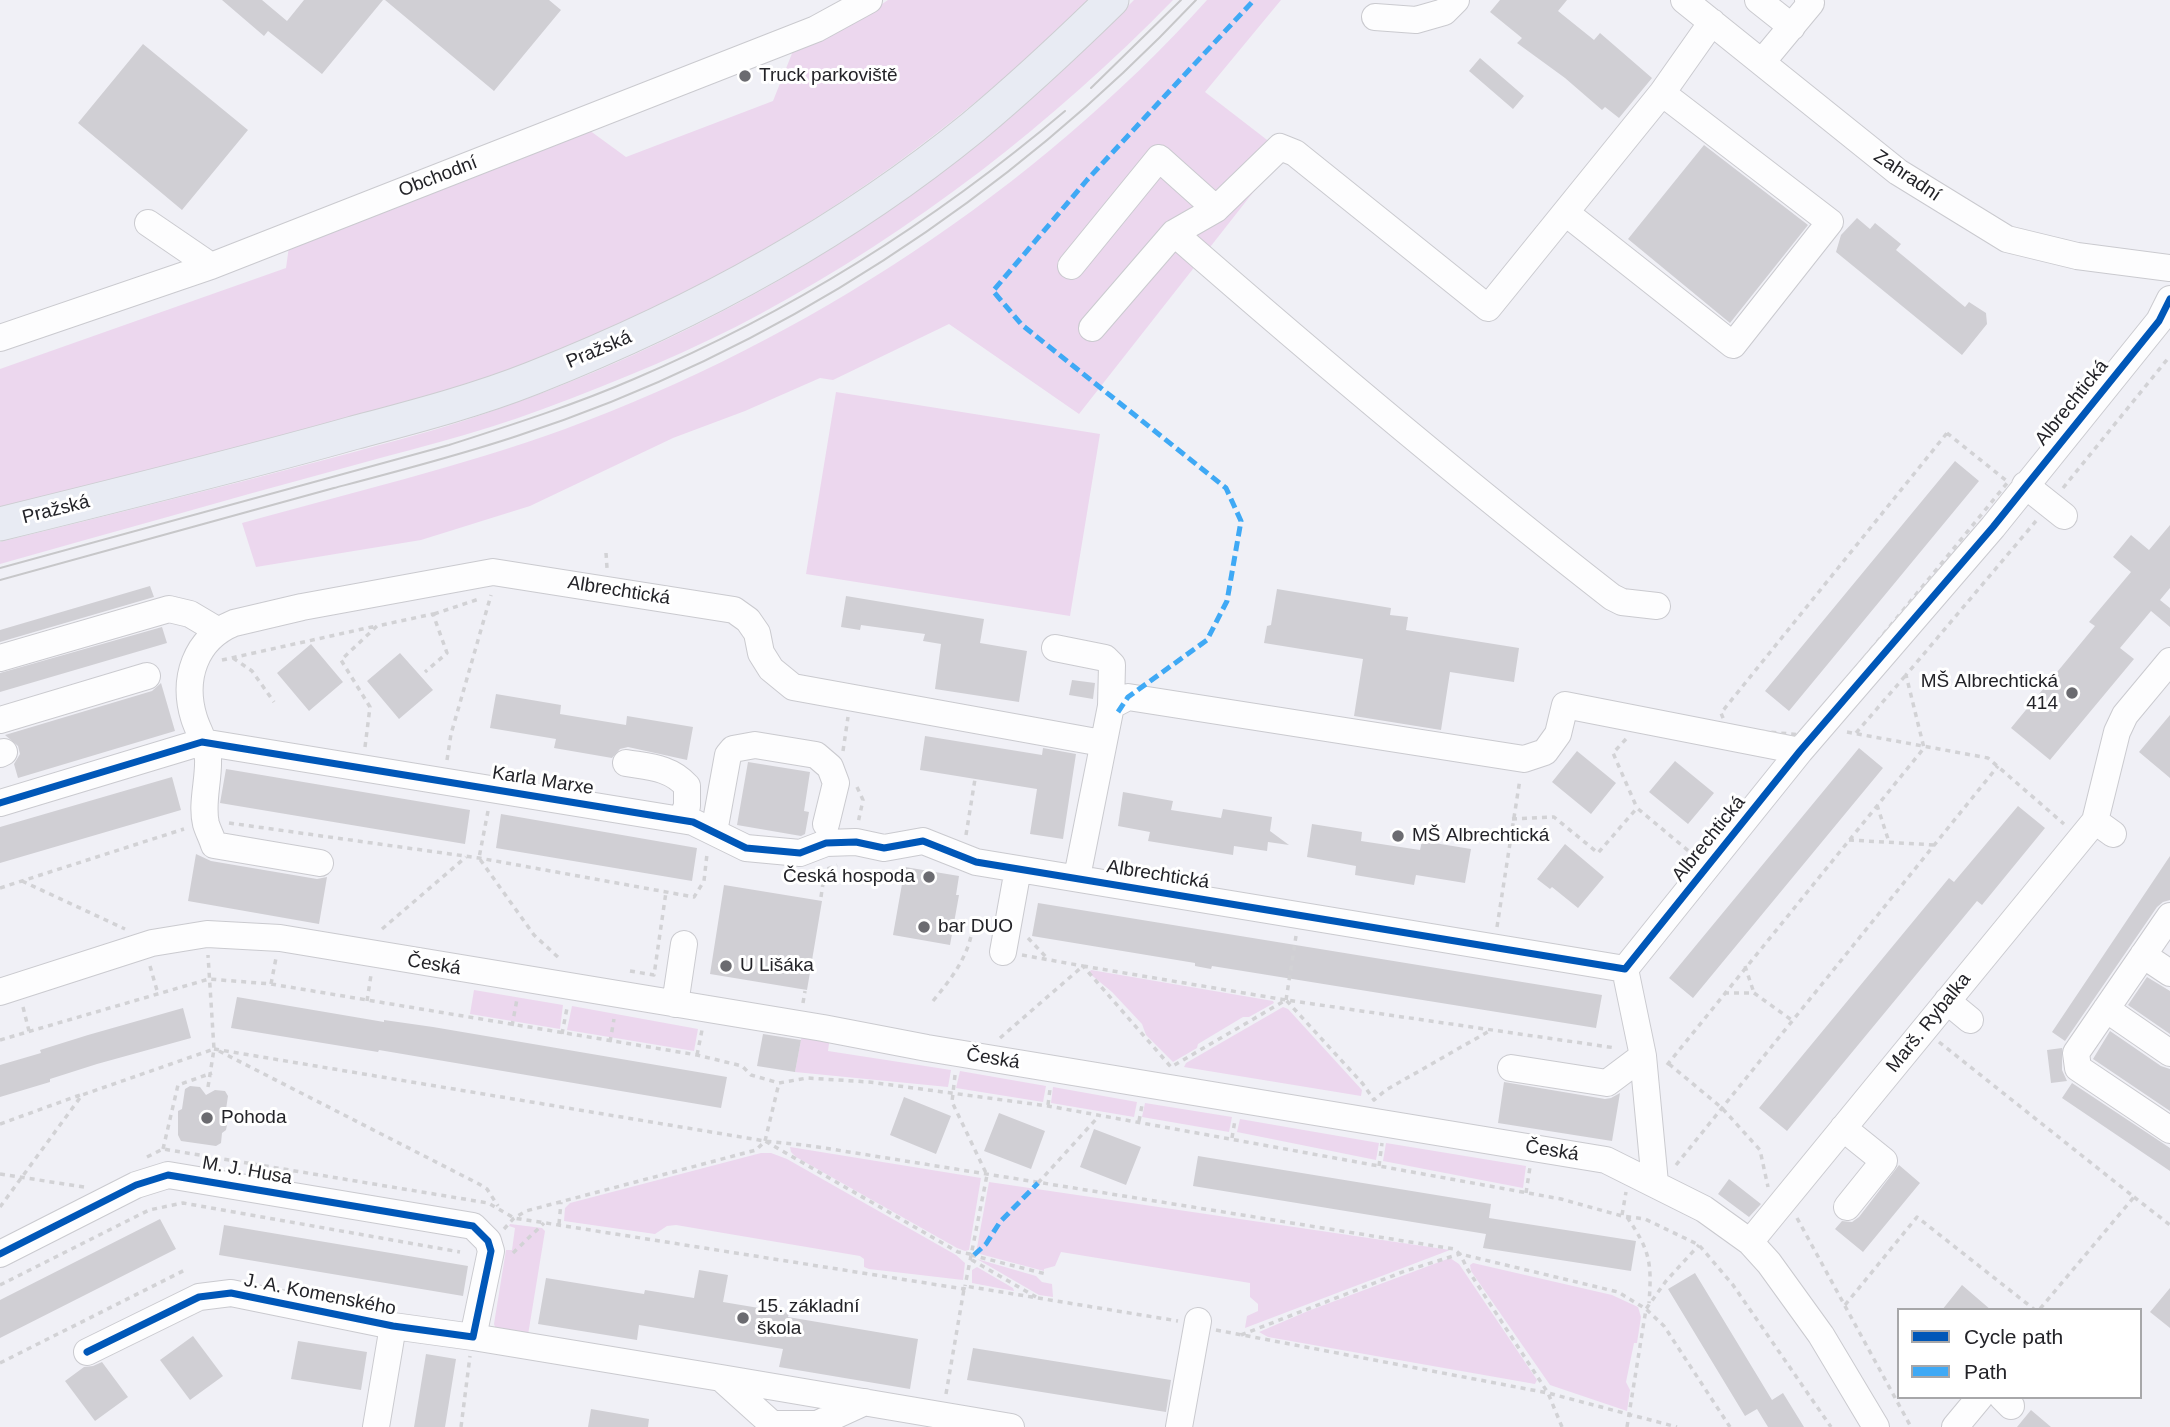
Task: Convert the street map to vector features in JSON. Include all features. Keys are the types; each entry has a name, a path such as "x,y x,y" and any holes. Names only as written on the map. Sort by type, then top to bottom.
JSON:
{"main road":[{"name":"Pražská","path":"0,524 294,450 411,417 530,379 638,334 702,303 766,267 840,222 905,177 981,120 1047,63 1112,0"}],"street":[{"name":"Obchodní","path":"0,338 211,266 816,29 869,0"},
{"path":"1375,17 1416,20 1444,12 1456,0"},
{"name":"Zahradní","path":"1684,0 1898,172 2007,239 2077,256 2170,268"},
{"path":"1758,0 1792,27"},
{"path":"1762,62 1811,1"},
{"path":"1092,328 1174,233 1216,209 1272,152 1283,146 1488,308 1662,93 1712,22"},
{"path":"1566,213 1733,345 1741,335 1830,222 1662,93"},
{"path":"1071,266 1159,158 1216,209"},
{"path":"148,222 211,266"},
{"path":"1174,233 1362,396 1496,507 1612,597 1622,602 1657,606"},
{"name":"Albrechtická","path":"1055,648 1105,658 1112,665 1111,706 1077,877 1625,969 1800,751 1993,527 2159,321 2170,299"},
{"path":"2025,485 2057,510"},
{"name":"Albrechtická","path":"217,630 234,623 302,607 438,581 493,572 533,576 734,610 748,620 757,633 761,653 771,669 793,687 1102,743"},
{"path":"0,658 169,609 190,614 217,630 200,653 189,679 190,702 208,756 205,822 214,845 320,863"},
{"path":"2097,832 2117,732 2125,715 2170,661"},
{"path":"0,720 147,676"},
{"path":"1111,706 1128,697 1524,759 1545,752 1558,734 1556,703 1800,751"},
{"name":"Karla Marxe","path":"0,803 202,742 693,822 710,839 746,848 800,853 827,843 856,842 884,848 923,841 976,862 1077,877"},
{"path":"710,839 727,755 733,749 745,745 816,755 830,767 834,776 835,793 826,824"},
{"path":"626,763 667,770 681,779 687,786 688,795 681,820"},
{"name":"Marš. Rybalka","path":"1750,1242 1947,1002 2097,832"},
{"path":"1011,953 1018,869"},
{"path":"2170,916 2076,1053 2078,1068 2170,1130"},
{"name":"Česká","path":"0,991 152,943 198,935 239,934 280,938 1606,1160 1663,1177 1750,1242 1769,1263 1821,1335 1876,1427"},
{"path":"675,1004 684,944"},
{"path":"2143,955 2170,973"},
{"path":"1625,969 1654,1063 1663,1177"},
{"path":"1947,1002 1970,1020"},
{"path":"2106,1009 2170,1054"},
{"path":"1511,1068 1607,1083 1654,1063"},
{"path":"1843,1128 1884,1161 1847,1207"},
{"name":"M. J. Husa","path":"0,1254 135,1185 168,1175 473,1226 501,1253"},
{"path":"472,1345 501,1253"},
{"name":"J. A. Komenského","path":"87,1352 199,1297 231,1293 394,1325 472,1345 721,1378 1011,1427"},
{"path":"1179,1427 1197,1323"},
{"name":"J. A. Komenského","path":"376,1427 394,1325"},
{"path":"721,1378 772,1424 817,1424 865,1402"},
{"path":"1955,1427 1978,1399"}],"path":[{"path":"2097,832 1988,758 1856,733 2057,510 2170,356"},
{"path":"1947,433 2008,482 1801,735 1727,728 1721,713 1947,433"},
{"path":"217,661 433,614 498,593"},
{"path":"446,769 452,734 491,595"},
{"path":"425,672 447,653 433,614"},
{"path":"364,756 370,707 341,660 377,626"},
{"path":"233,657 252,671 274,702"},
{"path":"1906,675 1924,748"},
{"path":"1627,737 1614,753 1637,808 1699,860"},
{"path":"1668,1063 1924,748"},
{"path":"1663,1177 1793,1021 1998,766"},
{"path":"1496,932 1512,819 1522,770"},
{"path":"964,845 975,779"},
{"path":"490,802 479,858 534,935 560,959"},
{"path":"1878,805 1889,842"},
{"path":"1512,819 1554,817 1598,853 1637,808"},
{"path":"0,888 215,821 479,858 694,897 704,881 710,839"},
{"path":"1849,840 1935,845"},
{"path":"382,929 466,857"},
{"path":"821,897 825,870 843,863"},
{"path":"22,881 134,933"},
{"path":"630,971 654,975 666,892"},
{"path":"933,1001 961,966 973,932 974,920"},
{"path":"1286,999 1297,928"},
{"path":"1022,932 1048,960"},
{"path":"271,984 278,948"},
{"path":"1011,953 1286,999 1619,1049 1618,1036"},
{"path":"148,959 158,994"},
{"path":"1083,965 1171,1067 1286,999"},
{"path":"1000,1038 1083,965"},
{"path":"1745,966 1754,993"},
{"path":"367,1001 370,978"},
{"path":"208,1087 215,1049 209,979"},
{"path":"0,1040 209,979 271,984 697,1055 742,1066 751,1075 779,1083 807,1078 869,1082 1048,1106 1561,1199 1624,1217 1645,1219 1699,1245 1733,1284 1831,1427"},
{"path":"1724,993 1754,993 1793,1021"},
{"path":"512,1026 517,999"},
{"path":"1286,999 1363,1084 1374,1100 1491,1030"},
{"path":"562,1034 567,1006"},
{"path":"23,1007 29,1031"},
{"path":"697,1055 704,1018"},
{"path":"610,1042 614,1019"},
{"path":"1924,1030 2170,1225"},
{"path":"215,1049 479,1184 499,1207"},
{"path":"0,1124 215,1049 765,1141 812,1146 1454,1249 1460,1254 1548,1393 1562,1427"},
{"path":"1654,1063 1668,1063 1722,1108 1760,1150 1768,1187"},
{"path":"163,1149 178,1086 212,1073"},
{"path":"939,1415 987,1175 952,1102 955,1073"},
{"path":"514,1218 526,1211 756,1150 765,1141 779,1083"},
{"path":"1048,1106 1050,1087"},
{"path":"0,1207 82,1095"},
{"path":"1038,1183 1099,1116"},
{"path":"1232,1138 1236,1118"},
{"path":"1379,1166 1383,1138"},
{"path":"765,1141 958,1252 1046,1274"},
{"path":"140,1160 163,1149 488,1203 514,1218 1197,1323 1240,1335 1548,1393 1677,1427"},
{"path":"1525,1193 1530,1167"},
{"path":"0,1174 83,1187"},
{"path":"72,1193 95,1182"},
{"path":"1627,1186 1624,1217 1648,1253 1650,1268 1647,1307 1627,1427"},
{"path":"2039,1308 2134,1196"},
{"path":"559,1225 561,1202"},
{"path":"0,1285 149,1210 183,1203 460,1252"},
{"path":"1797,1217 1911,1427"},
{"path":"1845,1305 1917,1217 2034,1308"},
{"path":"501,1253 544,1223"},
{"path":"1647,1307 1666,1281 1699,1245"},
{"path":"970,1254 972,1260 1038,1298"},
{"path":"1240,1335 1405,1271 1460,1254 1618,1292 1647,1307 1664,1326 1730,1427"},
{"path":"0,1363 187,1269"},
{"path":"461,1427 472,1345"}],"shaded area":[{"path":"888,0 1088,0 980,98 864,186 741,262 677,297 575,345 516,369 429,397 227,453 0,510 0,369 286,268 290,239 589,130 626,157 773,101 793,51 851,25"},
{"path":"1134,0 1173,0 1080,89 979,172 873,247 736,327 627,376 491,427 0,564 0,542 284,471 449,425 540,394 614,364 686,330 826,252 957,161 1048,84"},
{"path":"1207,0 1281,0 1205,92 1284,153 1079,414 949,324 833,380 820,378 745,411 673,438 530,506 421,540 256,567 242,523 445,468 565,429 654,393 743,352 829,305 912,253 992,196 1068,135 1140,69"},
{"path":"836,392 1100,434 1070,616 806,574"},
{"path":"1091,970 1274,1003 1249,1017 1243,1017 1173,1062 1146,1035 1142,1024 1112,992 1089,973"},
{"path":"474,990 563,1005 560,1029 470,1014"},
{"path":"572,1006 698,1029 694,1051 567,1030"},
{"path":"1283,1007 1288,1009 1362,1090 1361,1096 1184,1067 1186,1063"},
{"path":"802,1034 830,1036 828,1051 951,1070 948,1087 795,1072"},
{"path":"960,1071 1046,1086 1043,1102 956,1088"},
{"path":"1053,1087 1137,1102 1134,1117 1051,1103"},
{"path":"1145,1103 1232,1117 1229,1132 1142,1117"},
{"path":"1240,1119 1379,1143 1376,1160 1237,1132"},
{"path":"1386,1143 1526,1166 1523,1188 1383,1161"},
{"path":"790,1147 981,1178 969,1250 957,1248 796,1157"},
{"path":"761,1153 771,1153 787,1159 956,1255 965,1263 963,1280 869,1269 864,1267 864,1259 860,1256 676,1225 667,1226 655,1234 564,1221 565,1208 570,1203"},
{"path":"989,1182 1450,1250 1245,1328 1247,1316 1258,1311 1258,1304 1250,1297 1250,1283 1061,1252 1055,1266 1044,1271 976,1253"},
{"path":"509,1226 542,1228 545,1231 527,1341 495,1327 494,1324 506,1250 512,1250 515,1228"},
{"path":"1450,1258 1459,1264 1537,1380 1535,1384 1268,1337 1259,1332 1308,1311"},
{"path":"977,1259 1036,1276 1042,1282 1052,1284 1053,1297 1039,1295"},
{"path":"1473,1263 1612,1295 1638,1307 1641,1317 1637,1343 1634,1343 1626,1382 1630,1390 1627,1411 1550,1385 1471,1271 1470,1265"},
{"path":"977,1267 1014,1291 972,1283 972,1270"}],"building":[{"path":"222,0 262,0 287,21 304,0 383,0 322,74 268,31 264,36"},
{"path":"385,0 549,0 561,10 494,91"},
{"path":"1500,0 1567,0 1558,11 1594,40 1600,33 1652,78 1619,118 1605,107 1602,110 1565,78 1517,43 1522,38 1490,12"},
{"path":"143,44 248,130 182,210 78,123"},
{"path":"1480,58 1524,96 1513,109 1469,71"},
{"path":"1704,145 1808,225 1730,323 1628,239"},
{"path":"1857,218 1870,229 1875,223 1901,244 1896,250 1965,307 1969,302 1986,313 1987,324 1962,355 1836,252 1841,235"},
{"path":"1955,461 1979,481 1789,711 1765,691"},
{"path":"2170,525 2170,588 2160,600 2170,608 2170,627 2151,611 2120,648 2134,659 2050,760 2011,728 2095,626 2089,622 2131,572 2113,557 2131,535 2149,550"},
{"path":"150,586 154,597 0,642 0,630"},
{"path":"1277,589 1391,608 1390,615 1408,617 1406,630 1519,648 1514,682 1450,672 1441,730 1354,716 1363,659 1264,643 1267,626 1271,625"},
{"path":"846,596 984,619 980,643 1027,651 1019,702 935,689 941,644 923,641 925,634 861,625 860,630 841,627"},
{"path":"162,627 167,643 0,692 0,673"},
{"path":"311,644 343,682 309,711 277,673"},
{"path":"400,653 433,690 399,719 367,681"},
{"path":"1072,680 1095,683 1093,699 1069,695"},
{"path":"161,683 175,731 18,778 14,764 20,754 18,746 5,735 152,691"},
{"path":"496,694 561,705 560,714 626,725 627,716 693,727 687,760 628,747 620,749 612,758 554,748 556,739 490,728"},
{"path":"2170,715 2170,778 2139,752"},
{"path":"925,736 1042,755 1043,748 1076,754 1063,839 1030,834 1037,789 920,770"},
{"path":"1859,748 1883,768 1693,998 1669,978"},
{"path":"1577,751 1616,783 1591,814 1552,782"},
{"path":"1675,761 1714,793 1688,824 1649,792"},
{"path":"748,762 810,772 804,811 809,812 805,834 801,836 737,825"},
{"path":"226,769 470,810 465,844 220,803"},
{"path":"172,777 181,810 0,863 0,827"},
{"path":"1123,792 1173,801 1171,810 1221,818 1223,809 1272,817 1270,831 1289,845 1268,842 1267,851 1234,846 1233,855 1148,841 1150,832 1118,826"},
{"path":"2018,806 2045,828 1982,905 1977,901 1787,1131 1759,1108 1949,878 1954,882"},
{"path":"501,814 697,848 692,881 496,848"},
{"path":"1312,824 1362,832 1361,841 1420,850 1422,841 1471,849 1465,883 1416,875 1414,885 1355,875 1356,866 1307,857"},
{"path":"1565,844 1604,877 1578,908 1552,887 1550,889 1537,879"},
{"path":"196,854 211,861 317,879 327,877 319,924 188,901"},
{"path":"2170,856 2170,900 2157,907 2065,1041 2052,1032"},
{"path":"905,867 959,876 956,895 959,895 950,945 893,935"},
{"path":"724,885 822,901 807,990 710,974"},
{"path":"1038,903 1602,995 1596,1028 1212,966 1211,969 1195,966 1195,963 1032,936"},
{"path":"2147,977 2170,991 2170,1034 2128,1005"},
{"path":"237,997 727,1077 721,1108 379,1050 378,1052 231,1028"},
{"path":"183,1008 191,1038 97,1064 0,1097 0,1065 88,1035"},
{"path":"2110,1031 2161,1066 2170,1069 2170,1111 2093,1059"},
{"path":"763,1034 801,1040 795,1072 757,1066"},
{"path":"2062,1048 2062,1070 2067,1081 2051,1083 2047,1050"},
{"path":"1504,1082 1605,1099 1620,1093 1612,1141 1498,1123"},
{"path":"2072,1083 2170,1148 2170,1171 2062,1098"},
{"path":"190,1086 200,1087 206,1095 215,1090 225,1091 228,1096 226,1130 222,1133 221,1143 216,1146 181,1141 178,1135 178,1111 182,1109 185,1089"},
{"path":"904,1097 951,1116 936,1154 890,1135"},
{"path":"999,1113 1045,1131 1031,1169 984,1151"},
{"path":"1094,1129 1141,1147 1126,1185 1080,1167"},
{"path":"1198,1156 1491,1204 1489,1218 1636,1241 1631,1271 1483,1248 1486,1234 1193,1186"},
{"path":"1899,1165 1920,1183 1863,1252 1835,1229 1842,1221 1852,1222 1859,1217"},
{"path":"1729,1179 1761,1204 1749,1217 1718,1194"},
{"path":"160,1219 176,1249 0,1338 0,1300"},
{"path":"224,1225 468,1266 463,1296 219,1255"},
{"path":"699,1270 728,1275 723,1302 789,1313 788,1317 918,1339 910,1389 779,1367 783,1349 639,1325 637,1340 538,1324 546,1278 644,1294 645,1290 694,1298"},
{"path":"1695,1273 1772,1400 1783,1393 1804,1427 1768,1427 1757,1409 1745,1416 1668,1289"},
{"path":"1962,1285 1989,1308 1944,1308"},
{"path":"2170,1288 2170,1328 2150,1312"},
{"path":"193,1336 223,1376 190,1400 160,1360"},
{"path":"298,1341 367,1352 361,1390 291,1379"},
{"path":"973,1348 1171,1380 1166,1412 967,1380"},
{"path":"426,1354 456,1359 445,1427 414,1427"},
{"path":"102,1362 128,1397 95,1421 65,1381 84,1367"},
{"path":"591,1409 649,1419 648,1427 588,1427"},
{"path":"2031,1410 2051,1427 2017,1427"}],"tram line":[{"path":"1091,88 1181,0"},
{"path":"0,580 426,464 517,436 613,401 706,360 796,313 884,260 967,202 1048,139 1124,72 1196,0"},
{"path":"0,568 449,445 565,406 634,379 749,324 859,262 964,190 1065,111"}],"marked path":[{"path":"1118,712 1128,697 1207,640 1227,601 1241,521 1226,488 1022,325 993,291 1087,180 1254,0"},
{"path":"974,1255 986,1244 1000,1222 1038,1183"}],"cycle path":[{"path":"0,803 202,742 693,822 746,848 800,853 826,843 856,842 884,848 923,841 976,862 1625,969 1800,751 1993,527 2159,321 2170,299"},
{"path":"0,1254 136,1185 168,1175 473,1226 488,1241 491,1251 473,1337 393,1326 231,1293 199,1297 87,1352"}],"place":[{"name":"Truck parkoviště","path":"745,76"},
{"name":"MŠ Albrechtická 414","path":"2072,693"},
{"name":"MŠ Albrechtická","path":"1398,836"},
{"name":"Česká hospoda","path":"929,877"},
{"name":"bar DUO","path":"924,927"},
{"name":"U Lišáka","path":"726,966"},
{"name":"Pohoda","path":"207,1118"},
{"name":"15. základní škola","path":"743,1318"}]}
